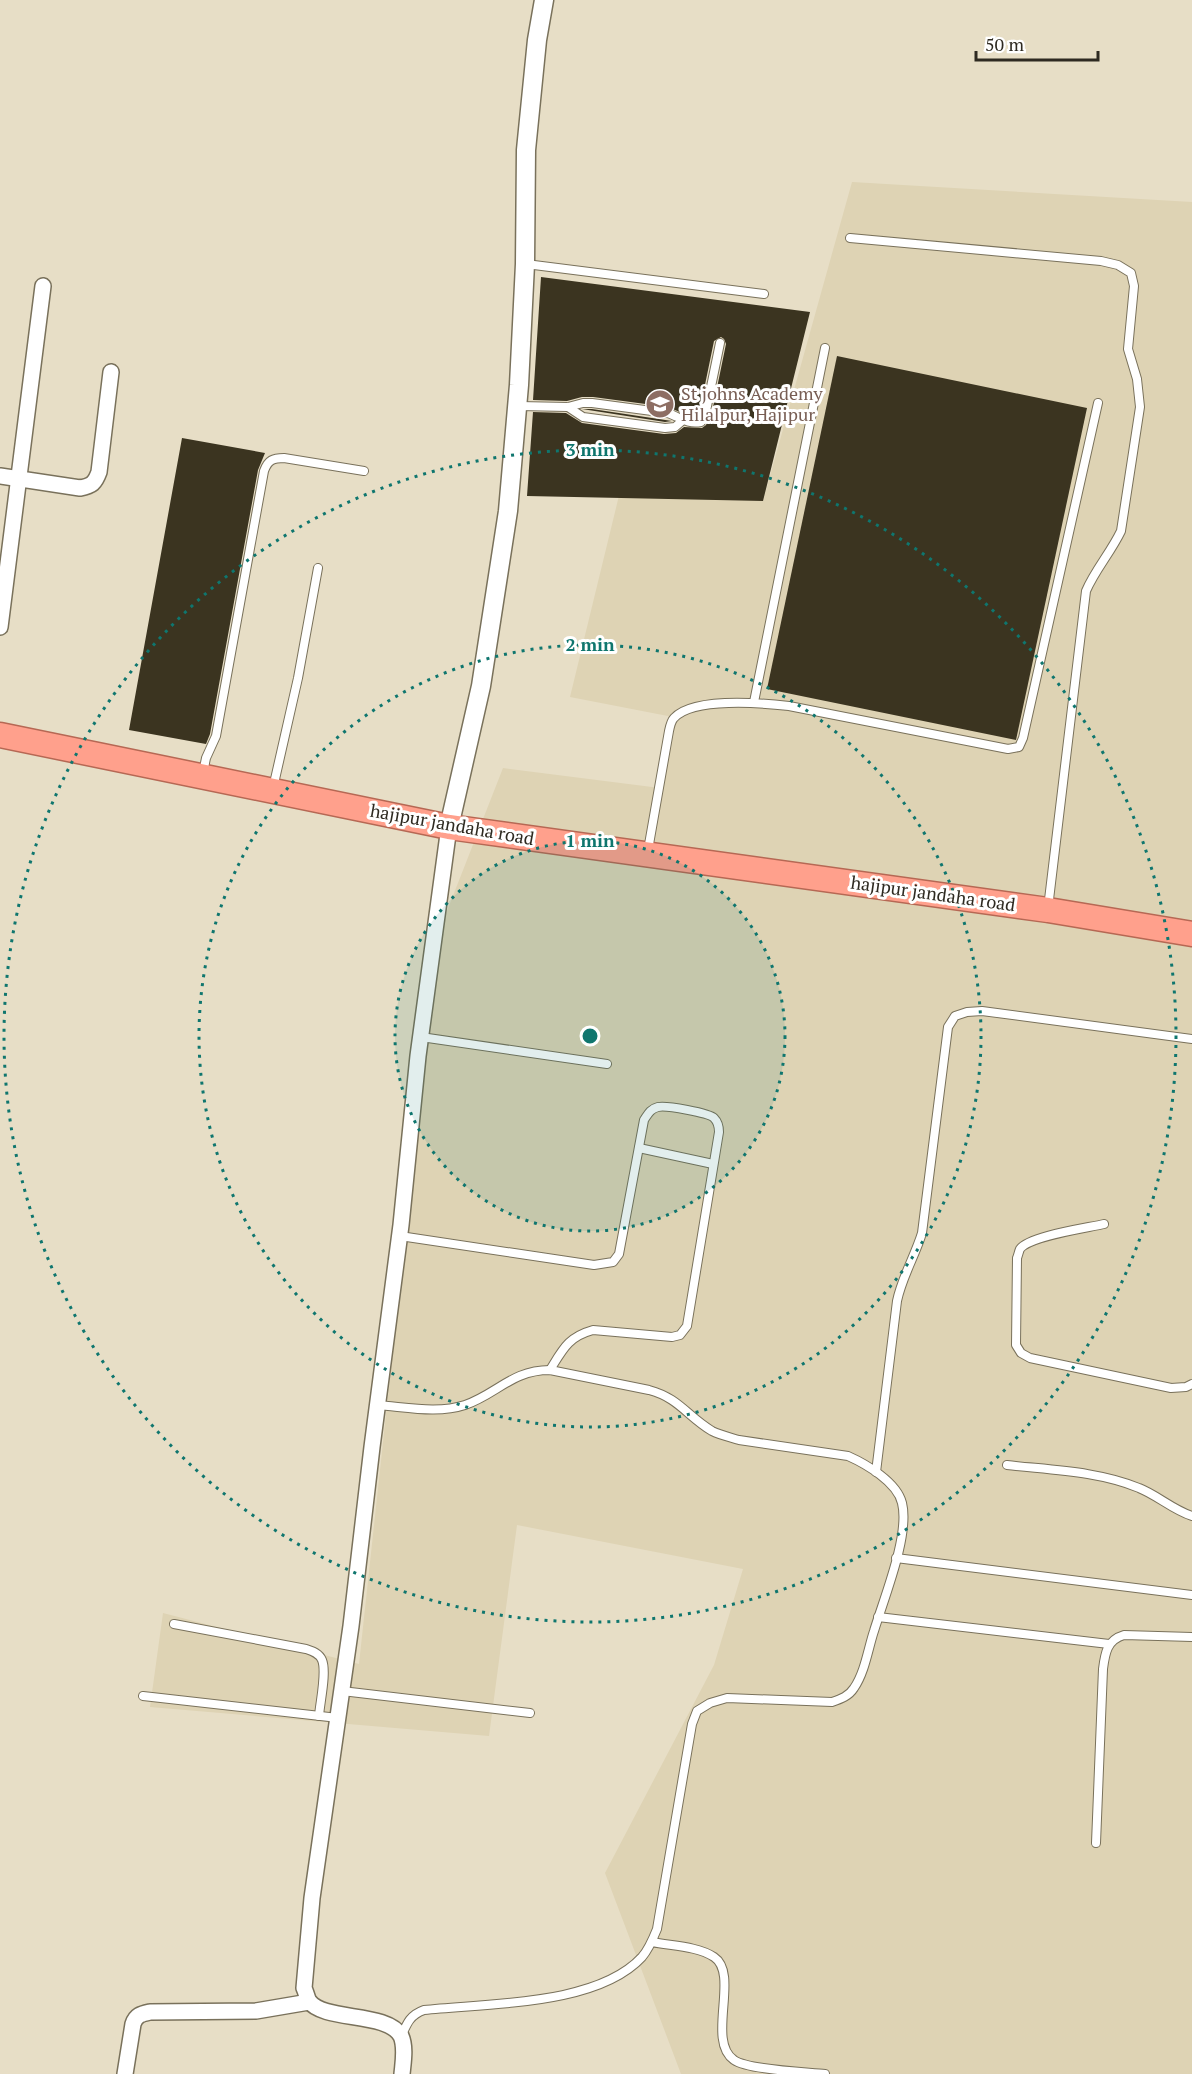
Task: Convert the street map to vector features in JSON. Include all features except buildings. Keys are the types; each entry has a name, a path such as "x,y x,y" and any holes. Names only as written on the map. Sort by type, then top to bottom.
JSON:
{"highway":[{"name":"hajipur jandaha road","path":"0,735 449,827 1048,910 1192,934"}],"street":[{"path":"402,2074 404,2050 401,2037 386,2024 320,2009 309,2002 304,1988 312,1898 342,1691 400,1236 421,1037 449,827 471,735 491,632 508,511 525,264 526,150 537,40 544,0"},
{"path":"0,627 43,286"},
{"path":"0,476 80,488 96,482 111,372"},
{"path":"125,2074 133,2024 135,2018 140,2014 256,2011 309,2002"}],"lane":[{"path":"850,238 1101,261 1118,265 1131,273 1134,286 1128,349 1137,379 1140,407 1121,531 1086,591 1048,910"},
{"path":"525,264 764,294"},
{"path":"517,406 568,407 592,403 675,415 682,421 701,422 705,417 720,343"},
{"path":"754,702 825,348"},
{"path":"647,855 672,719 682,712 721,703 754,702 789,706 1008,749 1019,747 1023,738 1098,403"},
{"path":"568,407 584,417 665,428 675,427 682,421"},
{"path":"202,777 206,758 216,736 267,464 276,458 284,458 364,471"},
{"path":"272,792 298,678 318,568"},
{"path":"876,1472 897,1300 922,1233 948,1027 955,1016 982,1011 1192,1039"},
{"path":"421,1037 608,1064"},
{"path":"400,1236 594,1265 613,1262 619,1254 644,1120 650,1111 659,1107 710,1115 716,1119 718,1124 713,1164 687,1326 680,1335 672,1337 593,1330 582,1333 572,1338 550,1370"},
{"path":"639,1148 713,1164"},
{"path":"1104,1224 1037,1239 1026,1243 1019,1250 1016,1345 1021,1353 1030,1358 1171,1388 1186,1387 1192,1384"},
{"path":"377,1405 452,1408 468,1404 521,1374 534,1370 550,1370 664,1394 722,1436 848,1456 876,1472 893,1488 901,1500 904,1516 896,1558 862,1669 854,1688 845,1697 831,1702 727,1698 710,1702 698,1711 692,1724 657,1929 652,1942 642,1956 625,1971 591,1988 546,1998 424,2010 413,2014 401,2037"},
{"path":"1007,1465 1088,1475 1125,1483 1192,1516"},
{"path":"896,1558 1192,1595"},
{"path":"878,1617 1109,1644"},
{"path":"174,1624 306,1648 317,1653 322,1660 323,1671 319,1716"},
{"path":"1096,1843 1103,1669 1109,1644 1115,1638 1124,1635 1192,1637"},
{"path":"342,1691 530,1713"},
{"path":"143,1696 338,1718"},
{"path":"652,1942 698,1951 712,1955 719,1961 724,1974 723,2036 726,2049 734,2060 746,2065 825,2074"}],"shaded area":[{"path":"852,182 1192,202 1192,2074 681,2074 605,1873 714,1665 743,1569 517,1525 489,1736 150,1707 163,1613 359,1664 438,934 503,768 660,788 673,717 570,697 624,475 763,501"}],"place":[{"name":"St johns Academy Hilalpur, Hajipur","path":"660,404"}]}
